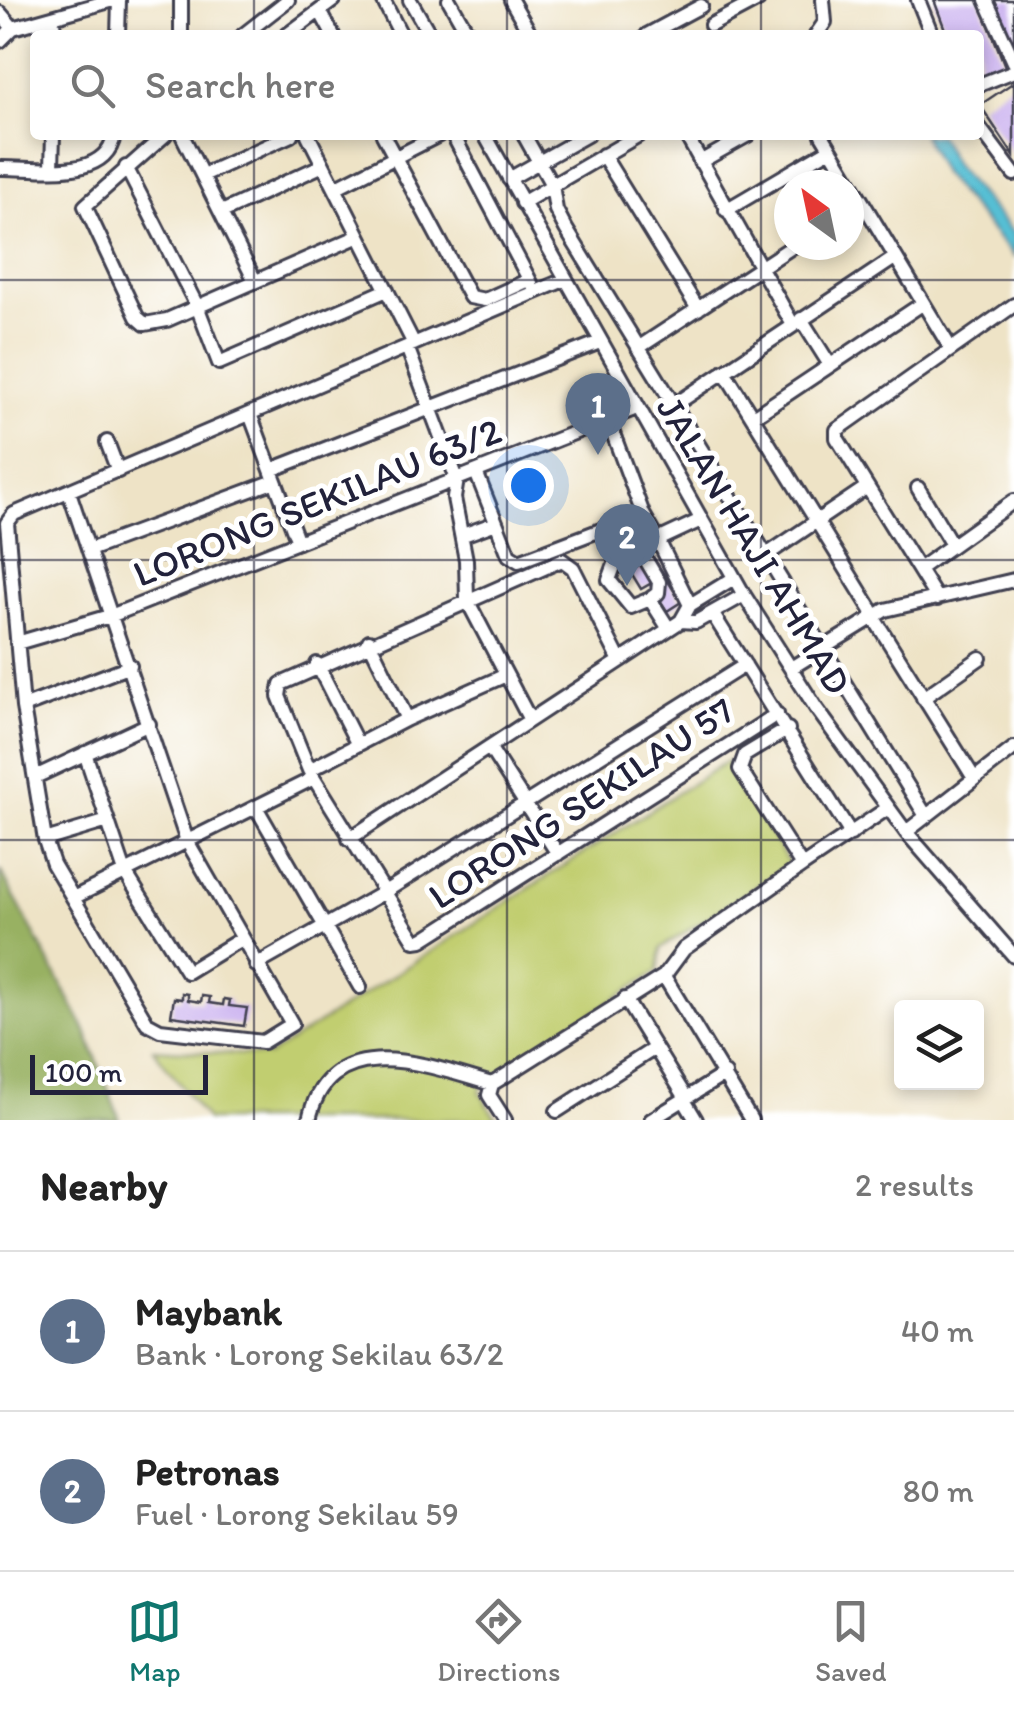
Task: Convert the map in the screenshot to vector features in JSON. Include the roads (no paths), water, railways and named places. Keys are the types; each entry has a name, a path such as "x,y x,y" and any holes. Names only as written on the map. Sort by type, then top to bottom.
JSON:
{"street":[{"path":"0,41 13,28 116,0 118,30"},
{"path":"180,0 181,30"},
{"path":"249,30 288,0"},
{"path":"295,30 334,0"},
{"path":"383,0 398,30"},
{"path":"410,0 427,30"},
{"path":"449,0 466,30"},
{"path":"511,0 528,30"},
{"path":"654,30 700,3 713,30 758,0"},
{"path":"819,30 825,22 823,0"},
{"path":"918,0 930,30"},
{"path":"986,0 1014,62"},
{"path":"320,11 330,30"},
{"path":"0,12 13,28"},
{"path":"53,19 54,30"},
{"path":"984,83 1014,71"},
{"path":"984,134 1014,174"},
{"path":"52,167 53,140"},
{"path":"0,168 90,167 111,149 114,140"},
{"path":"159,140 85,206 137,317 145,324 156,324 359,236"},
{"path":"185,140 255,281"},
{"path":"255,140 260,149"},
{"path":"203,175 279,140"},
{"path":"310,140 411,346 457,479 454,498 468,600 530,720"},
{"path":"385,140 474,301 564,280"},
{"path":"335,188 428,140"},
{"path":"456,140 533,286"},
{"name":"JALAN HAJI AHMAD","path":"488,140 734,578 791,668 906,832 1013,952"},
{"name":"JALAN HAJI AHMAD","path":"527,140 552,185 556,210 566,229 926,816"},
{"path":"509,179 578,140"},
{"path":"522,202 629,140"},
{"path":"689,140 759,268 830,365"},
{"path":"700,162 739,140"},
{"path":"825,140 839,170"},
{"path":"726,210 830,149"},
{"path":"603,155 698,308"},
{"path":"222,212 323,165"},
{"path":"126,167 198,306 214,358 222,364 387,290"},
{"path":"864,218 951,348"},
{"path":"638,348 774,258"},
{"path":"676,404 894,259"},
{"path":"69,492 187,841 292,1024 268,1040 255,1042 160,1030 147,1023 73,898 45,840 23,707 7,522 14,514 411,346 533,286"},
{"path":"753,417 922,304"},
{"path":"937,599 836,430 1014,305"},
{"path":"89,550 430,407 600,342"},
{"path":"724,372 974,778"},
{"name":"LORONG SEKILAU 63/2","path":"17,643 113,615 637,408"},
{"path":"250,414 298,542"},
{"path":"608,420 643,514 690,605"},
{"path":"108,442 118,471"},
{"path":"476,472 509,555 519,560 643,514"},
{"path":"765,556 867,487"},
{"path":"918,488 952,546"},
{"path":"919,569 1014,502"},
{"path":"640,550 659,582 658,593 631,608 608,580 616,564 640,550 658,540 702,520"},
{"path":"462,535 496,522"},
{"path":"383,893 312,774 279,696 281,684 369,641 566,560 620,661"},
{"path":"349,838 682,621 690,605 734,578"},
{"path":"791,668 873,615 1014,580"},
{"path":"682,621 696,622 744,595"},
{"path":"650,599 668,629"},
{"name":"LORONG SEKILAU 57","path":"383,893 418,942 777,714 712,613"},
{"path":"369,641 407,719"},
{"path":"923,698 980,658"},
{"path":"317,664 357,743"},
{"path":"256,965 383,893 746,665"},
{"path":"23,707 130,666"},
{"path":"73,898 256,807 357,743 506,674"},
{"path":"777,714 851,834"},
{"path":"34,777 149,724"},
{"path":"788,730 745,755 740,769 802,866"},
{"path":"489,747 558,854"},
{"path":"906,832 1014,748"},
{"path":"85,753 125,872 186,972 241,939"},
{"path":"256,807 360,988"},
{"path":"505,1120 489,1095 492,1084 664,976 684,948 888,808"},
{"path":"45,840 108,821"},
{"path":"664,976 751,1120"},
{"path":"625,999 696,1120"},
{"path":"557,1112 655,1048"},
{"path":"310,1120 320,1091 338,1070 350,1065 414,1061 492,1084"},
{"path":"651,1120 725,1074"}],"water":[{"path":"926,140 942,140 955,166 1014,234 1014,257 942,173"}],"place":[{"name":"Maybank","path":"598,455"},
{"name":"Petronas","path":"627,586"}]}
